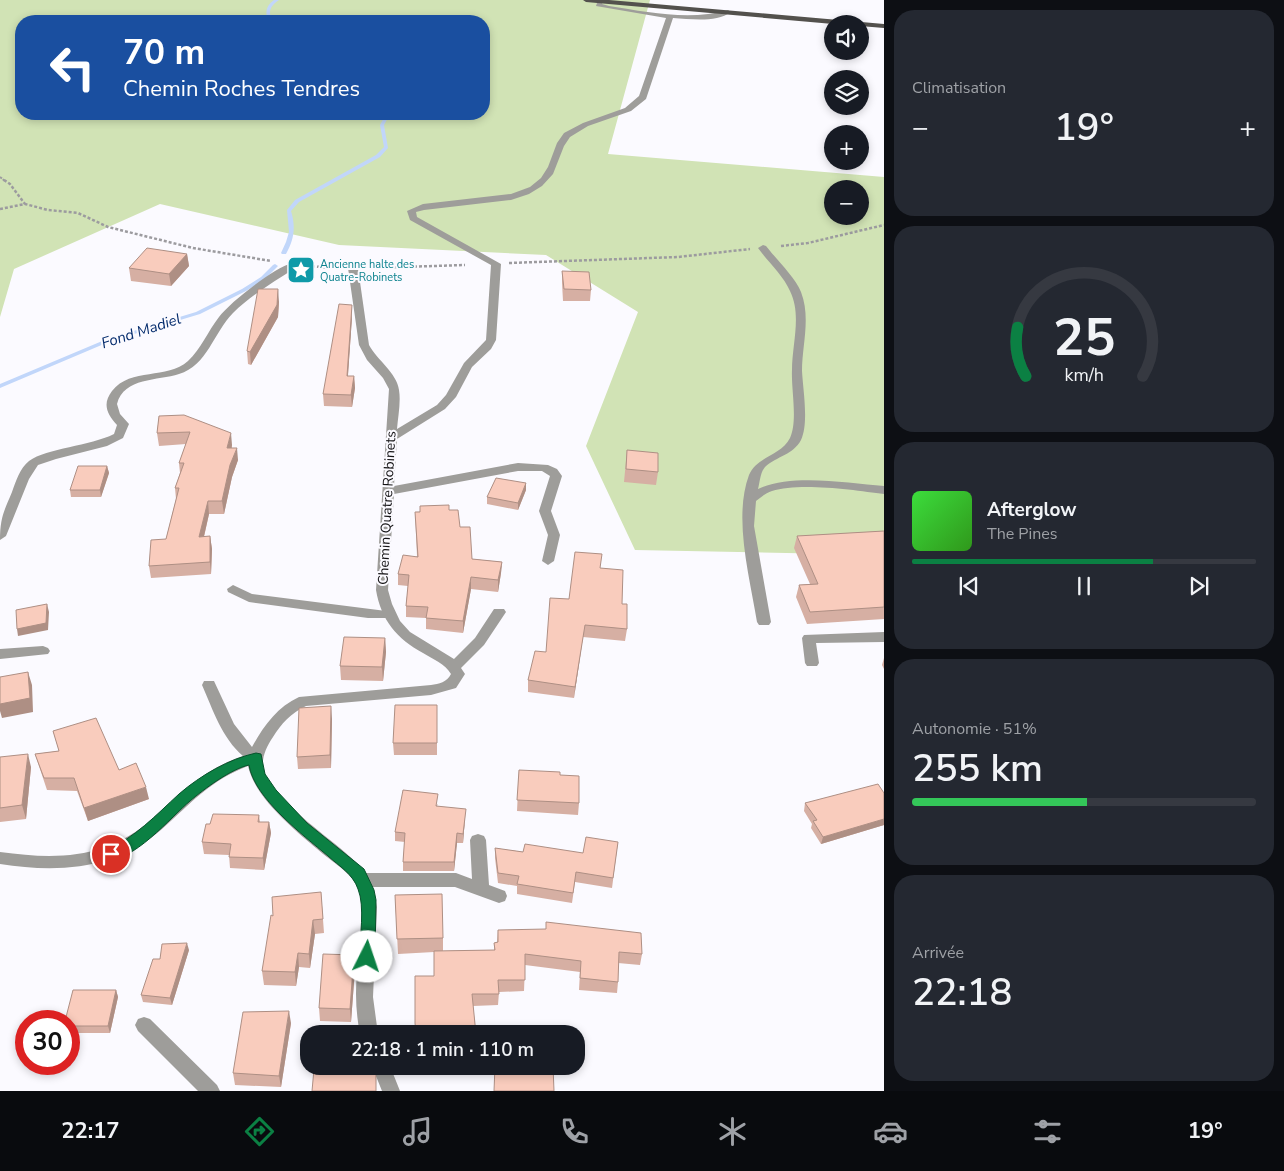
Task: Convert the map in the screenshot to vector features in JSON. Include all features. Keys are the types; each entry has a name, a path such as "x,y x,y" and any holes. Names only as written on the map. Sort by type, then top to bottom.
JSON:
{"main road":[{"path":"586,0 824,21"},
{"path":"869,25 884,26"}],"street":[{"path":"601,1 598,5 670,16 715,18 723,16 728,12"},
{"path":"391,438 441,407 451,396 468,365 487,347 492,333 496,264 413,218 411,211 423,207 511,197 524,194 535,188 546,179 552,169 558,149 567,135 588,124 637,104 643,96 670,16"},
{"path":"763,248 795,290 800,304 801,330 797,368 799,430 795,440 788,449 761,465 755,475 750,500 748,526 764,622"},
{"path":"0,536 28,469 42,459 103,444 119,436 123,424 113,414 111,408 116,393 125,385 137,379 166,374 187,367 229,311 292,266"},
{"name":"Chemin Quatre Robinets","path":"353,268 364,345 369,357 390,379 394,389 382,590 384,602 389,615 409,639 454,666"},
{"path":"388,491 518,466 544,467 553,471 556,476 545,511 554,535 548,561"},
{"path":"750,500 760,492 772,487 796,486 884,490"},
{"path":"233,589 249,598 259,600 389,615"},
{"path":"368,1025 365,1007 369,900 362,880 358,873 302,827 271,794 259,776 256,766 259,748 274,724 294,705 304,701 444,688 450,685 457,678 458,674 454,666 476,648 499,612"},
{"path":"812,663 809,638 884,638"},
{"path":"0,654 43,651"},
{"path":"208,685 234,739 243,750 256,758"},
{"path":"0,858 24,862 74,863 98,858 123,849 154,827 186,796 227,768 256,758"},
{"path":"478,840 481,889"},
{"path":"362,880 456,880 499,896"},
{"path":"144,1025 211,1091"},
{"path":"385,1075 391,1091"}],"path":[{"path":"0,178 10,184 25,204"},
{"path":"0,209 25,204 48,210 78,213"}],"green space":[{"path":"0,0 650,0 608,154 884,177 884,555 635,550 586,446 638,312 546,255 339,245 160,204 14,269 0,317"}],"building":[{"path":"147,248 187,254 169,274 129,268"},
{"path":"562,271 589,272 591,290 564,289"},
{"path":"258,289 278,289 277,305 250,352 247,351"},
{"path":"339,304 352,305 347,376 354,376 351,395 323,394"},
{"path":"184,415 231,433 227,448 237,448 230,465 222,501 208,501 199,537 210,536 210,562 149,566 151,540 166,539 179,488 175,488 184,463 179,463 190,432 157,433 159,416"},
{"path":"627,450 658,453 658,472 626,469"},
{"path":"78,466 107,466 100,490 70,490"},
{"path":"496,478 526,483 518,503 487,497"},
{"path":"449,505 449,510 458,510 460,527 470,527 472,559 502,562 498,580 471,577 463,621 426,618 428,607 406,606 409,575 398,574 403,555 418,557 415,512 420,512 420,506"},
{"path":"884,531 884,607 810,612 799,585 818,584 797,536"},
{"path":"575,552 602,554 600,568 623,570 622,604 627,604 627,629 585,625 575,687 528,680 535,651 546,652 550,598 569,599"},
{"path":"47,604 46,623 17,629 16,610"},
{"path":"344,637 385,638 382,667 340,666"},
{"path":"28,672 30,698 0,704 0,677"},
{"path":"395,705 437,705 437,743 393,743"},
{"path":"331,706 330,755 297,757 299,708"},
{"path":"96,718 119,770 136,763 146,787 84,808 74,778 44,778 35,754 59,751 53,731"},
{"path":"28,754 22,805 0,808 0,757"},
{"path":"519,770 560,772 560,775 579,776 579,803 517,800"},
{"path":"878,784 884,793 884,819 823,837 813,821 817,820 805,803"},
{"path":"403,790 438,794 436,806 466,809 463,834 457,833 454,862 403,862 405,833 395,832"},
{"path":"213,814 259,815 258,822 269,822 263,858 229,857 231,844 202,842 206,824 210,824"},
{"path":"586,837 618,842 613,878 576,872 573,893 517,884 519,876 498,873 495,848 523,852 525,844 583,853"},
{"path":"321,892 323,919 313,920 309,954 298,953 295,972 262,971 271,915 273,916 272,897"},
{"path":"442,894 443,938 397,939 395,895"},
{"path":"546,922 641,933 642,954 619,952 618,982 580,978 581,961 525,954 525,980 498,980 499,994 472,994 475,1025 415,1025 415,976 434,976 434,951 495,950 494,943 498,942 498,930 546,929"},
{"path":"187,943 170,998 141,995 153,959 160,959 162,944"},
{"path":"323,954 354,955 350,1009 319,1008"},
{"path":"73,990 116,990 108,1026 80,1026 80,1010 68,1010"},
{"path":"289,1011 279,1076 233,1073 243,1012"},
{"path":"313,1075 376,1075 376,1091 312,1091"},
{"path":"495,1075 553,1075 554,1091 494,1091"}],"waterway":[{"name":"Fond Madiel","path":"268,15 268,9 277,0"},
{"name":"Fond Madiel","path":"284,253 291,232 289,211 297,201 378,156 386,147 382,125 385,120"},
{"name":"Fond Madiel","path":"0,386 109,340 198,313 244,290 263,278 275,266"}],"place":[{"name":"Ancienne halte des Quatre-Robinets","path":"301,270"}],"route":[{"path":"111,854 123,849 154,827 186,796 227,768 256,758 259,776 271,794 302,827 358,873 369,900 367,957"}]}
